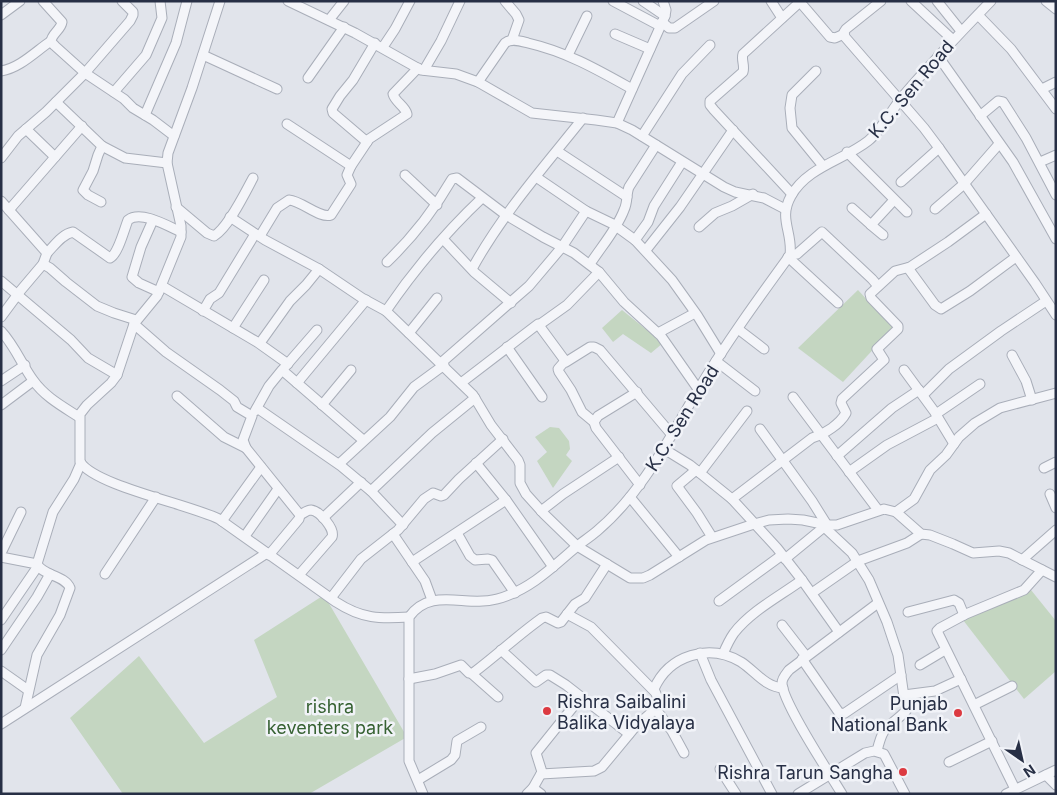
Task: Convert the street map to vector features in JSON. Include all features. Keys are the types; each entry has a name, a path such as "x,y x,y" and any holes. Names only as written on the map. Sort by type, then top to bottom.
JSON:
{"street":[{"path":"1,14 20,1"},
{"path":"1,71 21,62 51,41 61,27 62,22 43,1"},
{"path":"114,92 146,55 162,18 160,1"},
{"path":"145,115 176,43 187,1"},
{"path":"288,1 344,27 421,69 456,74 478,82 532,113 617,123 642,136 730,190 753,194 785,209 790,245 789,256"},
{"path":"329,20 344,1"},
{"path":"367,142 333,113 332,109 379,45 395,29 410,1"},
{"path":"203,311 210,299 219,293 277,208 289,200 299,202 327,217 331,215 351,184 347,173 367,142 375,134 407,114 393,94 421,69 441,41 460,1"},
{"path":"505,1 519,20 512,40"},
{"path":"613,1 662,21"},
{"path":"643,1 669,28 675,28 714,1"},
{"path":"617,123 662,21 666,10 663,1"},
{"path":"771,1 782,18"},
{"path":"863,1 870,10"},
{"path":"881,1 846,28 845,37 939,148 1055,314"},
{"path":"911,1 953,40"},
{"path":"937,1 962,31"},
{"name":"K.C. Sen Road","path":"785,209 792,194 806,179 824,166 870,140 900,100 938,56 991,1"},
{"path":"1046,1 1056,9"},
{"path":"1,158 18,136 85,73 133,18 133,12 124,2"},
{"path":"1,620 37,565 53,512 74,479 81,463 79,417 82,410 117,375 135,322 150,305 160,289 180,242 181,232 167,163 168,153 203,55 219,2"},
{"path":"792,194 710,105 710,101 743,72 743,54 801,2 830,37 835,38 844,34"},
{"path":"978,15 1011,49 1056,109"},
{"path":"568,55 587,16"},
{"path":"308,78 344,27"},
{"path":"615,34 650,49"},
{"path":"478,82 505,43 512,40 542,46 568,55 632,89"},
{"path":"51,41 85,73 174,136"},
{"path":"642,136 682,74 710,45"},
{"path":"203,55 277,89"},
{"path":"938,56 1020,173 1056,239"},
{"path":"816,71 792,95 790,108 792,128 824,166"},
{"path":"1042,89 1056,82"},
{"path":"980,116 998,101 1003,102 1040,162 1056,195"},
{"path":"56,102 102,146 125,158 167,163"},
{"path":"472,269 485,244 506,215 583,118"},
{"path":"287,124 351,166"},
{"path":"9,210 82,126"},
{"path":"26,129 55,157"},
{"path":"646,250 680,207 733,130"},
{"path":"935,209 964,184 999,144"},
{"path":"590,264 624,212 628,187 656,145"},
{"path":"101,202 83,190 94,171 102,146"},
{"path":"901,182 939,148"},
{"path":"556,151 627,197"},
{"path":"847,152 907,212"},
{"path":"1040,162 1056,155"},
{"path":"635,240 648,222 654,206 682,162"},
{"path":"405,175 437,204"},
{"path":"387,262 401,249 437,204 455,177 506,215 590,264 624,302 658,333 698,389"},
{"path":"176,207 212,236 219,233 253,178"},
{"path":"536,178 586,211 616,225 646,250 672,280 695,312 719,358 755,391"},
{"path":"699,227 715,213 753,194"},
{"path":"386,311 411,276 482,198"},
{"path":"871,225 894,200"},
{"path":"1,202 47,253"},
{"path":"852,208 883,235"},
{"path":"339,464 390,417 414,387 529,286 562,247 586,211"},
{"path":"732,499 812,438 822,435 844,417 846,413 841,403 842,399 884,360 878,349 898,329 898,326 871,298 870,294 895,271 908,268 986,214"},
{"path":"1,318 43,264 47,253 68,233 73,232 110,258 113,256 128,220 132,217 140,216 181,232"},
{"path":"230,217 319,269 344,288 386,311 475,398 502,440 514,453 520,465 519,478 522,488 542,511 578,546 623,575 635,579 650,575 712,537 769,520 803,520 824,526 844,523 878,510 888,509 896,512 921,534 938,538 973,553 999,551 1009,553 1056,577"},
{"path":"153,220 141,247 132,277 139,283 160,289 203,311 260,344 285,367 296,383 363,440"},
{"path":"789,256 797,254 822,232 878,286"},
{"path":"443,239 472,269 511,303"},
{"path":"789,256 838,303"},
{"name":"K.C. Sen Road","path":"432,600 482,602 496,600 515,593 527,587 553,567 612,518 640,485 664,449 698,389 789,256"},
{"path":"908,268 935,305 941,309 970,291 1016,257"},
{"path":"43,264 97,306 135,322 173,356 234,401 237,407 255,412 339,464 372,491 403,525"},
{"path":"260,344 290,301 319,269"},
{"path":"461,383 535,325 540,325 567,305 599,272"},
{"path":"234,328 264,280"},
{"path":"1,281 71,340 88,358 117,375"},
{"path":"409,333 437,298"},
{"path":"296,383 366,300"},
{"path":"837,456 892,408 921,393 949,369 1046,301"},
{"path":"658,333 695,312"},
{"path":"540,325 565,361"},
{"path":"738,329 764,349"},
{"path":"300,515 246,448 243,440 269,386 318,330"},
{"path":"2,335 25,365 33,381 48,397 79,417"},
{"path":"507,346 542,397"},
{"path":"640,485 596,428 594,422 582,412 558,369 565,361 569,361 590,347 597,348 637,392 672,435"},
{"path":"1012,355 1026,381 1032,400"},
{"path":"1,381 25,365"},
{"path":"322,404 351,370"},
{"path":"904,370 937,416 954,444"},
{"path":"1,405 33,381"},
{"path":"849,472 887,445 937,416 980,384"},
{"path":"594,422 598,416 637,392"},
{"path":"896,512 914,500 930,470 946,456 965,431 992,411 1056,393"},
{"path":"177,396 224,437 246,448"},
{"path":"793,397 878,510"},
{"path":"372,491 432,433 475,398"},
{"path":"712,537 698,513 677,486 698,471 747,411"},
{"path":"760,429 812,501 824,526 845,545 858,561 869,580 895,645 906,711 886,727 880,738 877,751"},
{"path":"331,598 361,559 403,525 428,495 433,493 442,496 502,440"},
{"path":"664,449 698,471 732,499 784,557 839,632"},
{"path":"542,511 562,494 619,456"},
{"path":"1044,468 1056,462"},
{"path":"81,463 102,478 203,512 222,521 331,598 356,613 369,617 387,619 409,617 418,608 432,600 425,581 393,534"},
{"path":"476,463 506,500 553,567"},
{"path":"222,521 261,467"},
{"path":"323,518 361,482"},
{"path":"245,536 278,489"},
{"path":"1050,494 1056,508"},
{"path":"105,574 156,497"},
{"path":"630,497 679,557"},
{"path":"412,562 506,500"},
{"path":"1,724 268,554 299,519 300,515 306,511 313,510 332,528 333,535 299,576"},
{"path":"1,553 21,512"},
{"path":"719,601 784,557 824,526"},
{"path":"1022,560 1056,530"},
{"path":"456,533 470,556 475,560 492,560 515,593"},
{"path":"812,593 858,561 907,543 921,534"},
{"path":"1,557 37,565 68,583 70,590 60,615 37,655 25,708"},
{"path":"472,674 521,632 542,618 546,617 559,623 575,604 585,598 607,564"},
{"path":"1015,789 937,634 938,630 964,615 1024,590 1042,570"},
{"path":"1,650 50,574"},
{"path":"723,654 729,640 742,625 762,608 802,580"},
{"path":"908,612 954,600 959,603 964,615"},
{"path":"842,794 794,715 782,681 785,675 804,658 878,603"},
{"path":"541,774 597,770 607,763 641,720 660,703 654,691 596,632 567,614"},
{"path":"409,617 409,761 423,794"},
{"path":"782,625 840,714 845,713 901,676"},
{"path":"502,650 536,682 550,674 629,734"},
{"path":"920,665 945,650"},
{"path":"654,691 657,683 671,666 688,656 700,653 723,654 742,662 771,686 783,688"},
{"path":"700,653 711,680 772,794"},
{"path":"410,679 435,674 461,665 498,697"},
{"path":"1,671 28,690"},
{"path":"904,695 935,691 961,679"},
{"path":"974,705 1012,686"},
{"path":"541,794 530,791 542,770 536,753 581,696"},
{"path":"655,708 672,731 684,753"},
{"path":"418,780 451,760 455,755 457,741 481,727"},
{"path":"949,762 992,741"},
{"path":"798,794 866,753 877,751 884,754 905,794"},
{"path":"720,769 736,794"},
{"path":"1006,794 1056,770"},
{"path":"1046,775 1056,785"}],"green space":[{"path":"858,290 893,328 843,382 798,348"},
{"path":"622,310 663,343 651,353 623,334 613,342 602,328"},
{"path":"550,427 559,428 569,441 570,449 566,455 572,461 553,488 537,461 547,452 535,437"},
{"path":"1031,590 1056,621 1056,671 1024,699 963,620"},
{"name":"rishra keventers park","path":"324,595 407,737 309,794 123,794 70,718 139,656 204,743 277,697 254,640"}],"place":[{"name":"Rishra Saibalini Balika Vidyalaya","path":"547,711"},
{"name":"Punjab National Bank","path":"958,713"},
{"name":"Rishra Tarun Sangha","path":"903,772"}]}
